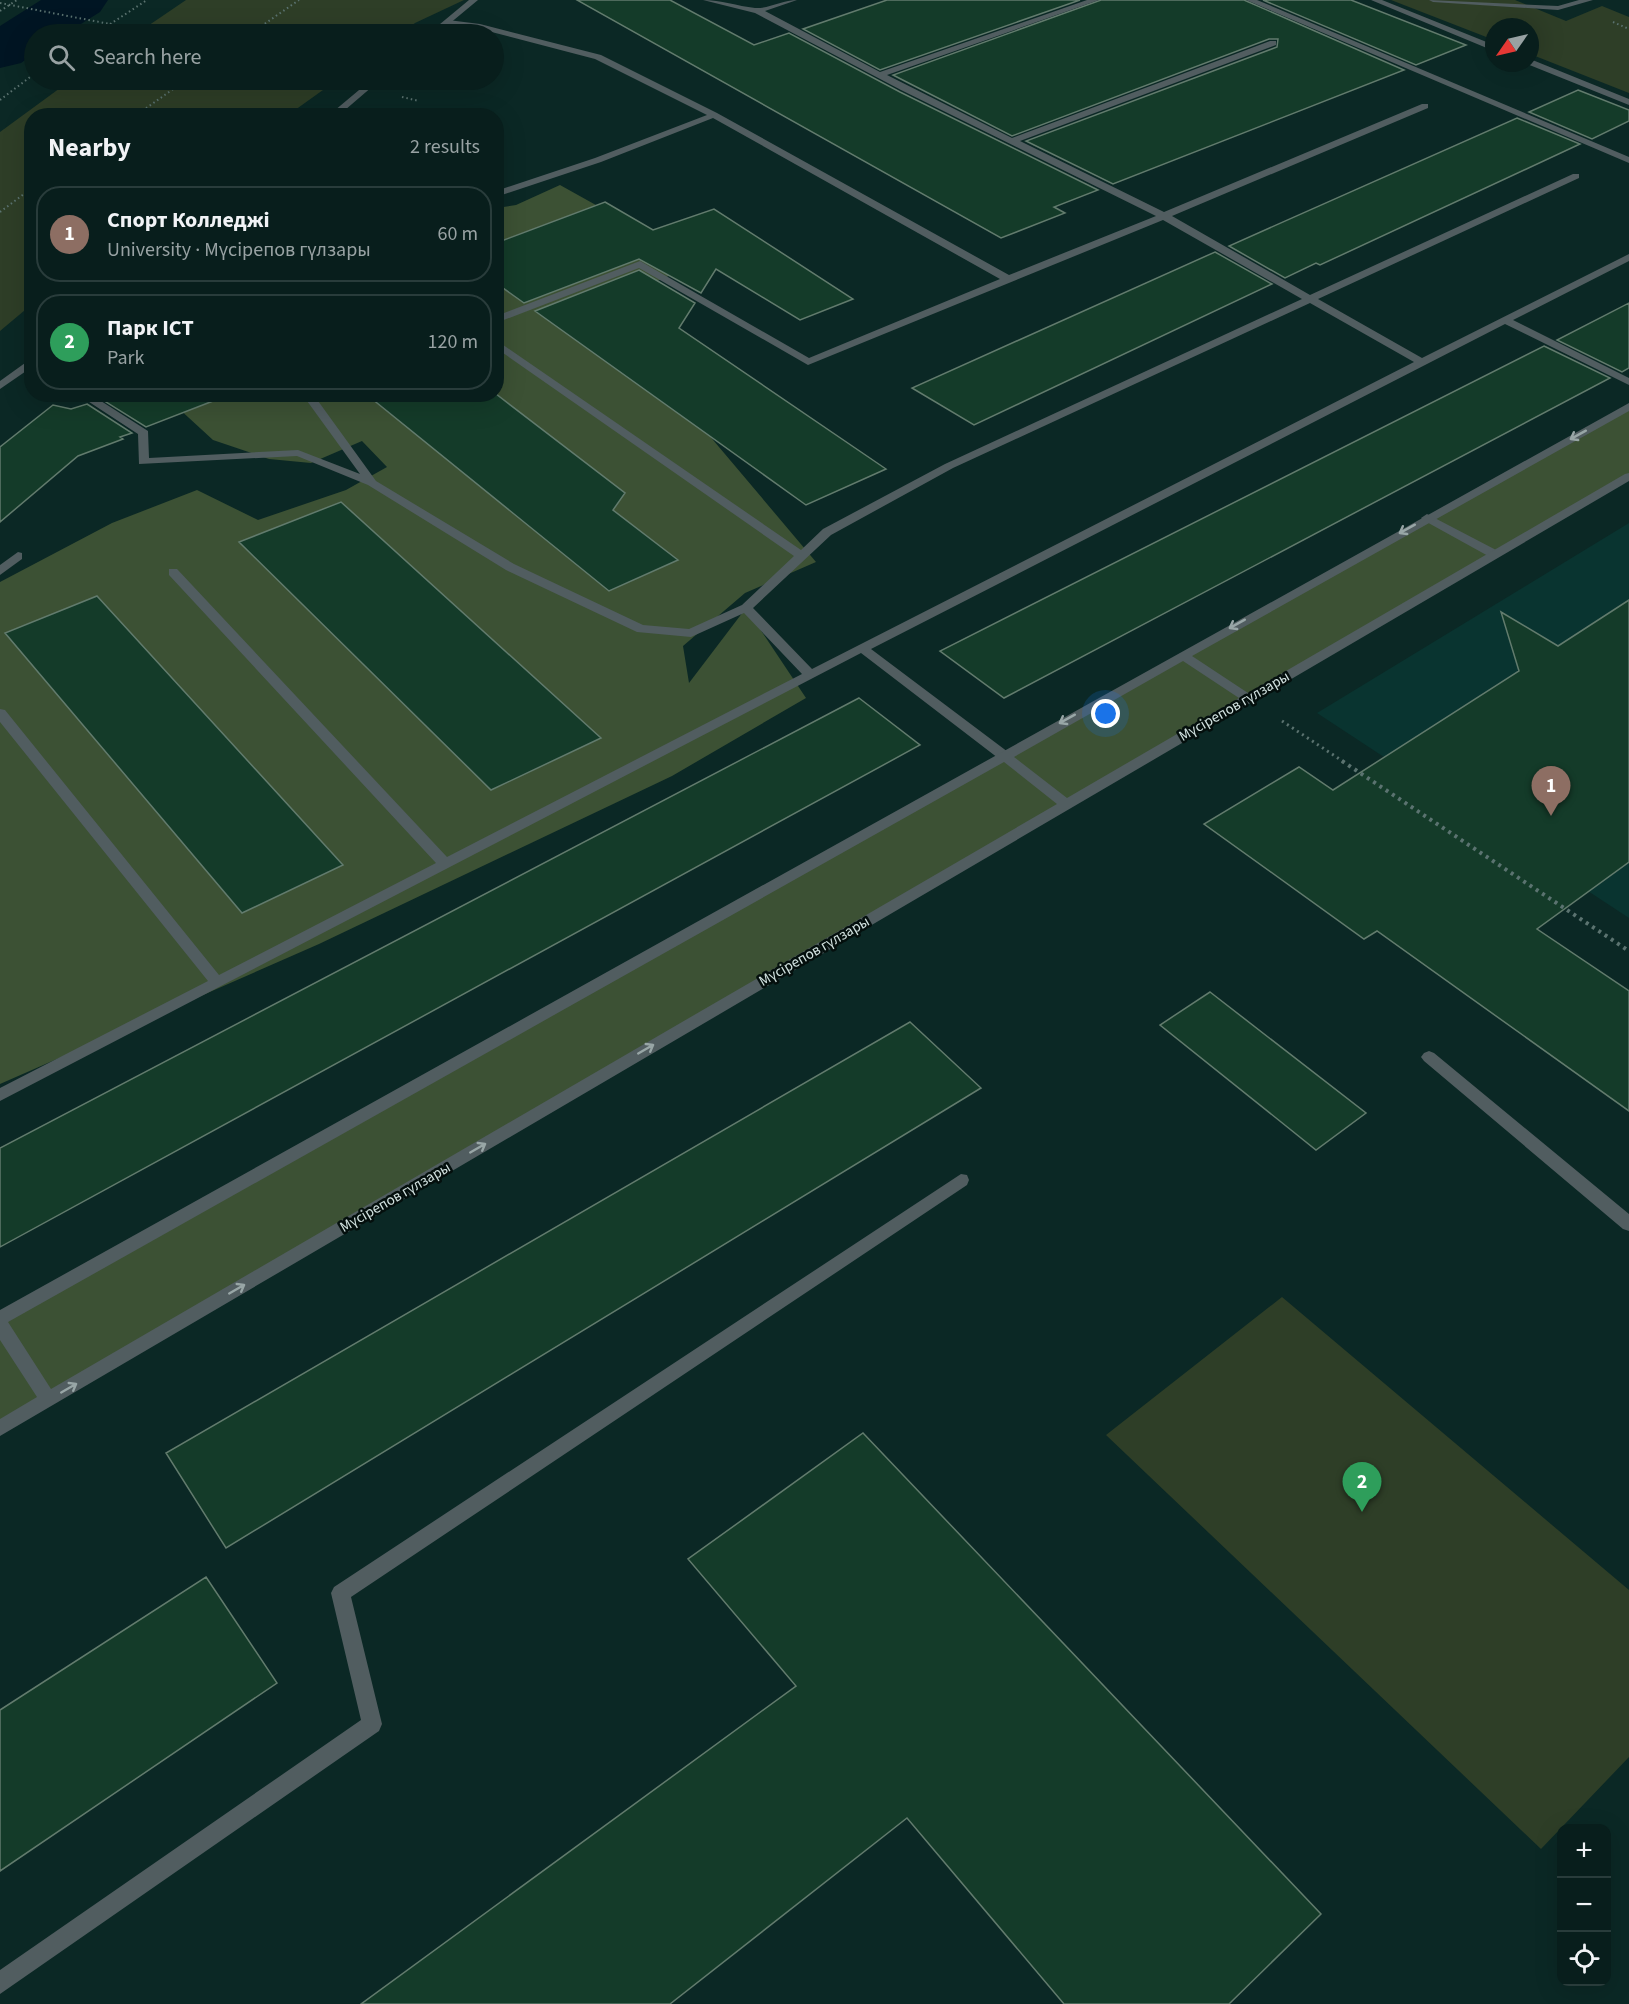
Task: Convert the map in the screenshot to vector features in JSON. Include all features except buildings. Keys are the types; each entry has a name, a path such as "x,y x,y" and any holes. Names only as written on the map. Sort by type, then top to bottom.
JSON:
{"street":[{"path":"448,23 474,0"},
{"path":"707,0 758,11 879,75 1164,216 1421,362"},
{"path":"758,11 793,0"},
{"path":"879,75 1095,0"},
{"path":"1250,0 1629,160"},
{"path":"1375,0 1485,44"},
{"path":"1433,0 1558,8 1589,0"},
{"path":"448,23 456,24"},
{"path":"504,33 597,57 714,115 1008,279"},
{"path":"1012,141 1273,43"},
{"path":"1539,66 1629,102"},
{"path":"342,108 364,90"},
{"path":"504,317 640,264 808,362 1425,106"},
{"path":"504,191 598,160 714,115"},
{"path":"95,402 144,433 143,462 298,453 372,483 510,567 641,629 691,633 746,608 827,532 949,466 1576,176"},
{"path":"0,1095 862,648 1629,257"},
{"path":"1505,320 1629,382"},
{"path":"504,349 802,556"},
{"path":"0,386 24,370"},
{"path":"313,402 372,483"},
{"path":"0,1318 1629,406"},
{"name":"Мүсірепов гүлзары","path":"0,1428 1629,476"},
{"path":"1428,518 1494,554"},
{"path":"0,571 18,556"},
{"path":"172,572 445,864"},
{"path":"746,608 811,675"},
{"path":"862,648 1066,804"},
{"path":"1182,655 1247,698"},
{"path":"0,713 217,982"},
{"path":"1429,1057 1629,1224"},
{"path":"0,1983 372,1724 341,1593 961,1180"},
{"path":"0,1325 48,1400"}],"path":[{"path":"0,11 17,0"},
{"path":"111,24 147,0"},
{"path":"264,24 299,0"},
{"path":"0,3 101,24"},
{"path":"0,100 24,82"},
{"path":"146,108 172,90"},
{"path":"0,212 24,194"},
{"path":"1247,698 1629,951"}],"shaded area":[{"path":"1629,523 1629,918 1317,713"}],"green space":[{"path":"186,0 464,0 414,24 151,24"},
{"path":"1391,0 1515,0 1566,21 1602,6 1629,17 1629,93 1539,58 1539,18 1485,18 1485,37"},
{"path":"57,90 323,90 298,108 33,108"},
{"path":"24,114 24,311 0,331 0,132"},
{"path":"560,185 664,243 678,272 556,325 708,434 816,562 745,593 683,646 689,683 746,608 806,698 672,776 319,944 0,1084 0,582 112,523 197,490 258,520 346,490 387,467 362,441 311,463 269,459 213,440 172,402 504,402 504,207 516,205"},
{"path":"1629,406 1629,476 0,1428 0,1318"},
{"path":"1282,1297 1629,1590 1629,1757 1565,1824 1557,1824 1557,1832 1541,1849 1106,1435"}],"waterway":[{"path":"42,24 80,0"},
{"path":"0,51 24,36"}],"place":[{"name":"Спорт Колледжі","path":"1551,816"},
{"name":"Парк ICT","path":"1362,1512"}]}
